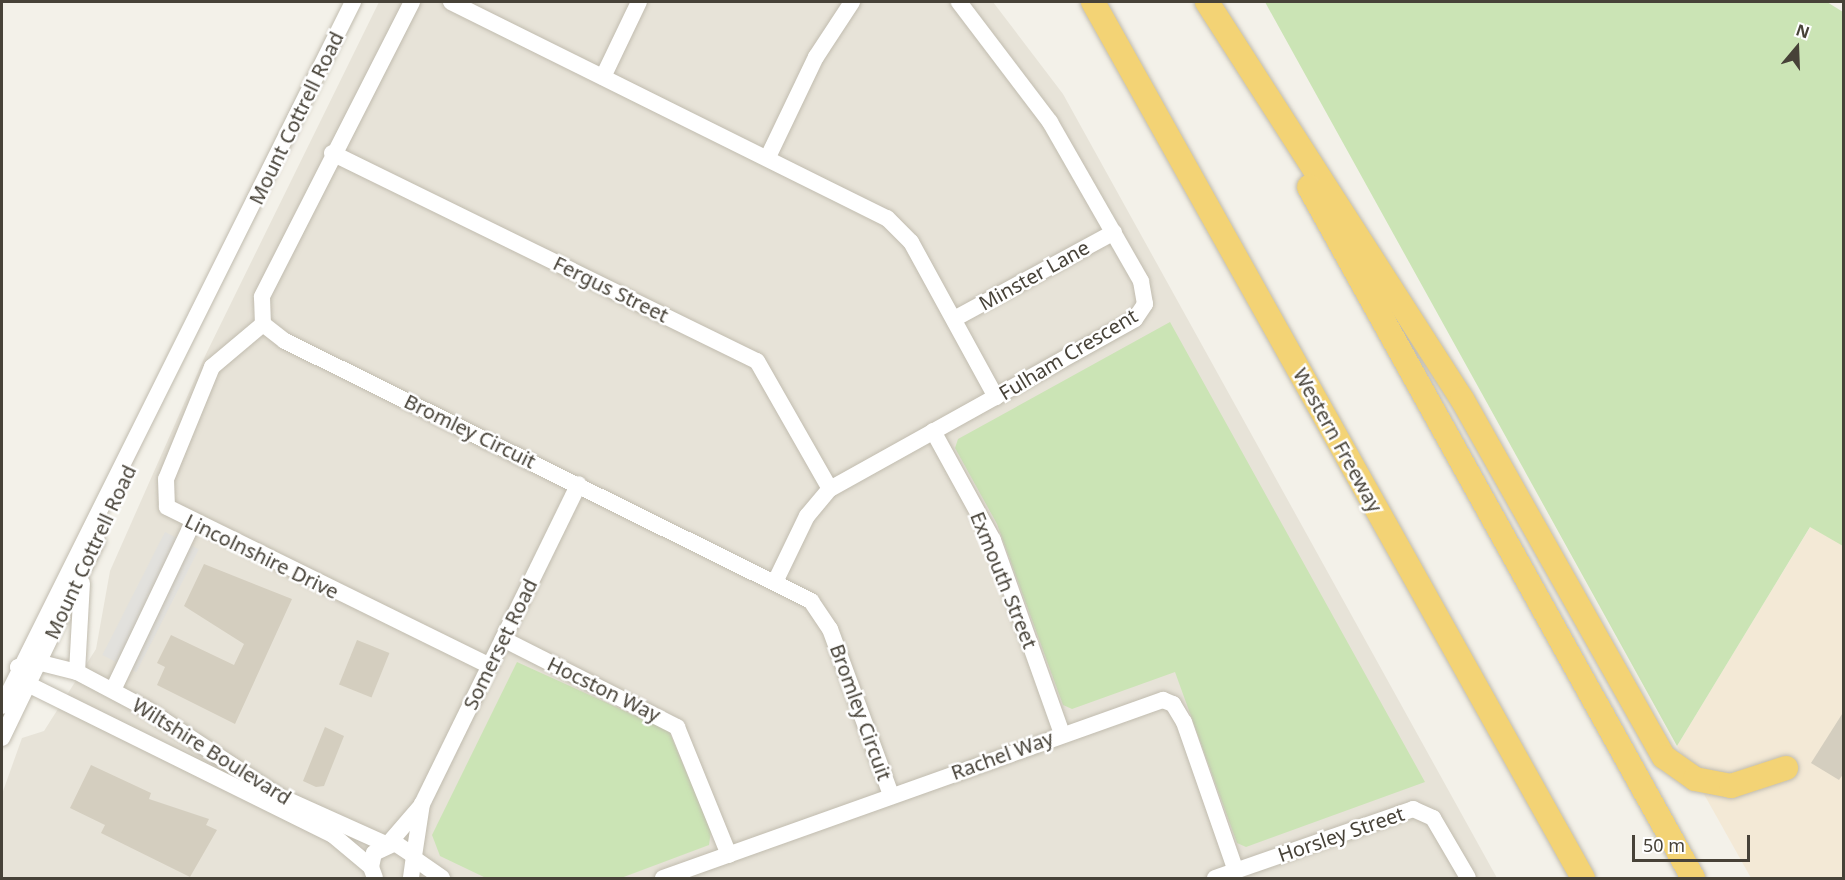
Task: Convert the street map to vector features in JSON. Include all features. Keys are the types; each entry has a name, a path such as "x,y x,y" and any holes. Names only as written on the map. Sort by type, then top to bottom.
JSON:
{"highway":[{"name":"Western Freeway","path":"1093,2 1583,879"},
{"path":"1206,2 1462,399 1664,757 1695,779 1731,786 1786,768"},
{"path":"1206,2 1693,879"}],"street":[{"name":"Mount Cottrell Road","path":"2,706 18,668 176,365 353,2"},
{"path":"262,324 262,297 332,153 412,2"},
{"path":"451,2 768,157 894,224 911,242 996,397"},
{"path":"603,76 639,2"},
{"path":"768,157 816,57 852,2"},
{"name":"Fulham Crescent","path":"776,580 807,516 830,489 996,397 1142,311 1141,281 1050,122 959,2"},
{"name":"Fergus Street","path":"332,153 757,362 830,489"},
{"name":"Minster Lane","path":"954,319 1114,232"},
{"name":"Bromley Circuit","path":"262,324 285,341 776,580 811,601 830,629 891,795"},
{"name":"Lincolnshire Drive","path":"262,324 212,367 166,479 167,507 193,522 490,666"},
{"name":"Mount Cottrell Road","path":"2,738 83,570 176,365"},
{"name":"Exmouth Street","path":"933,431 993,540 1062,734"},
{"name":"Somerset Road","path":"373,875 374,853 388,844 422,804 579,484"},
{"path":"113,690 193,522"},
{"path":"77,672 83,570"},
{"name":"Hocston Way","path":"503,639 677,726 729,855"},
{"path":"27,684 18,668 37,663"},
{"name":"Wiltshire Boulevard","path":"37,663 77,672 113,690 279,796 388,844 401,844 414,857"},
{"name":"Wiltshire Boulevard","path":"27,684 333,835 373,875"},
{"name":"Rachel Way","path":"663,879 1151,701 1173,704 1236,871"},
{"name":"Somerset Road","path":"411,879 422,804"},
{"name":"Horsley Street","path":"1215,879 1413,809 1433,818 1468,879"},
{"path":"414,857 442,879"}],"shaded area":[{"path":"379,2 993,2 1063,94 1497,878 2,878 2,794 22,738 44,731 96,649 110,571 206,354"},
{"path":"1843,473 1843,878 1751,878 1677,746"},
{"path":"165,532 199,549 136,672 102,655"}],"green space":[{"path":"1265,2 1827,2 1843,12 1843,546 1810,527 1677,746"},
{"path":"1170,322 1425,782 1246,847 1237,843 1175,672 1072,709 1063,705 997,524 955,448 958,439"},
{"path":"517,662 669,731 711,831 709,845 621,878 486,878 440,856 432,835"}],"building":[{"path":"204,564 292,599 235,724 157,685 165,667 157,663 171,635 234,665 244,644 184,606"},
{"path":"357,640 389,653 371,698 339,685"},
{"path":"1844,711 1844,773 1839,780 1811,763"},
{"path":"325,727 344,736 324,786 316,787 303,781"},
{"path":"91,765 151,793 149,799 209,819 206,825 217,830 190,877 101,833 105,825 70,808"}]}
